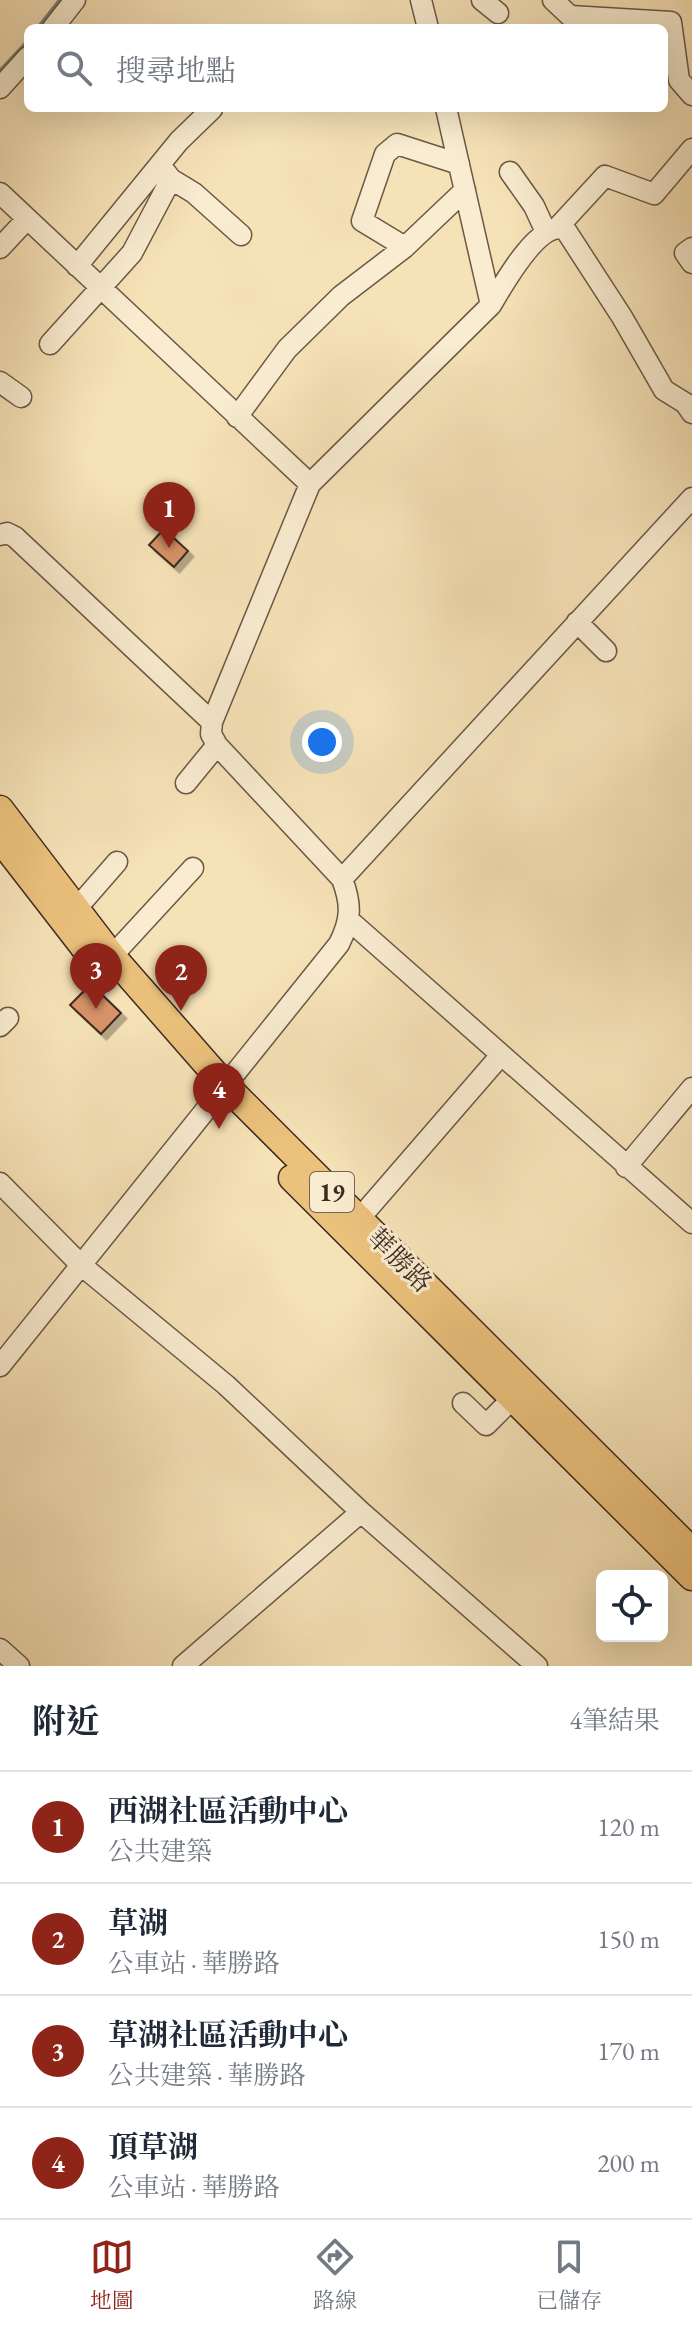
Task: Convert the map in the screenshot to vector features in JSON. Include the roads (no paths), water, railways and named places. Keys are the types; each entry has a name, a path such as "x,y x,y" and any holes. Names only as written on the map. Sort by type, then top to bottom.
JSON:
{"main road":[{"name":"華勝路","path":"0,809 218,1092 359,1219 692,1551"},
{"name":"華勝路","path":"0,839 69,932 218,1092 513,1398 692,1577"}],"street":[{"path":"56,24 75,0"},
{"path":"421,0 427,24"},
{"path":"553,0 572,22 671,22 679,80 692,95"},
{"path":"0,88 24,61"},
{"path":"77,266 166,172 210,112"},
{"path":"447,112 491,305"},
{"path":"405,247 362,221 385,154 397,144 459,164"},
{"path":"0,1366 339,944 350,921 349,899 342,879 217,745 211,734 212,722 310,484 491,305 519,260 605,176 654,194 692,149"},
{"path":"166,172 241,235"},
{"path":"50,344 102,290 132,253 166,172"},
{"path":"510,172 552,229 569,233 664,390 690,403"},
{"path":"237,417 287,349 341,296 405,247 465,190"},
{"path":"0,193 310,484"},
{"path":"0,248 27,219"},
{"path":"692,248 685,253 692,263"},
{"path":"0,382 21,397"},
{"path":"342,879 692,498"},
{"path":"0,535 7,533 15,537 212,722"},
{"path":"577,622 606,651"},
{"path":"186,783 217,745"},
{"path":"76,909 117,862"},
{"path":"112,956 193,868"},
{"path":"350,921 692,1223"},
{"path":"359,1219 501,1055"},
{"path":"626,1167 692,1088"},
{"path":"0,1183 81,1265 226,1385 361,1512 537,1666"},
{"path":"463,1403 486,1425 513,1398"},
{"path":"183,1666 361,1512"},
{"path":"0,1649 19,1666"}],"waterway":[{"path":"41,24 60,0"},
{"path":"0,71 24,45"}],"place":[{"name":"西湖社區活動中心","path":"169,548"},
{"name":"草湖社區活動中心","path":"96,1009"},
{"name":"草湖","path":"181,1011"},
{"name":"頂草湖","path":"219,1129"}]}
